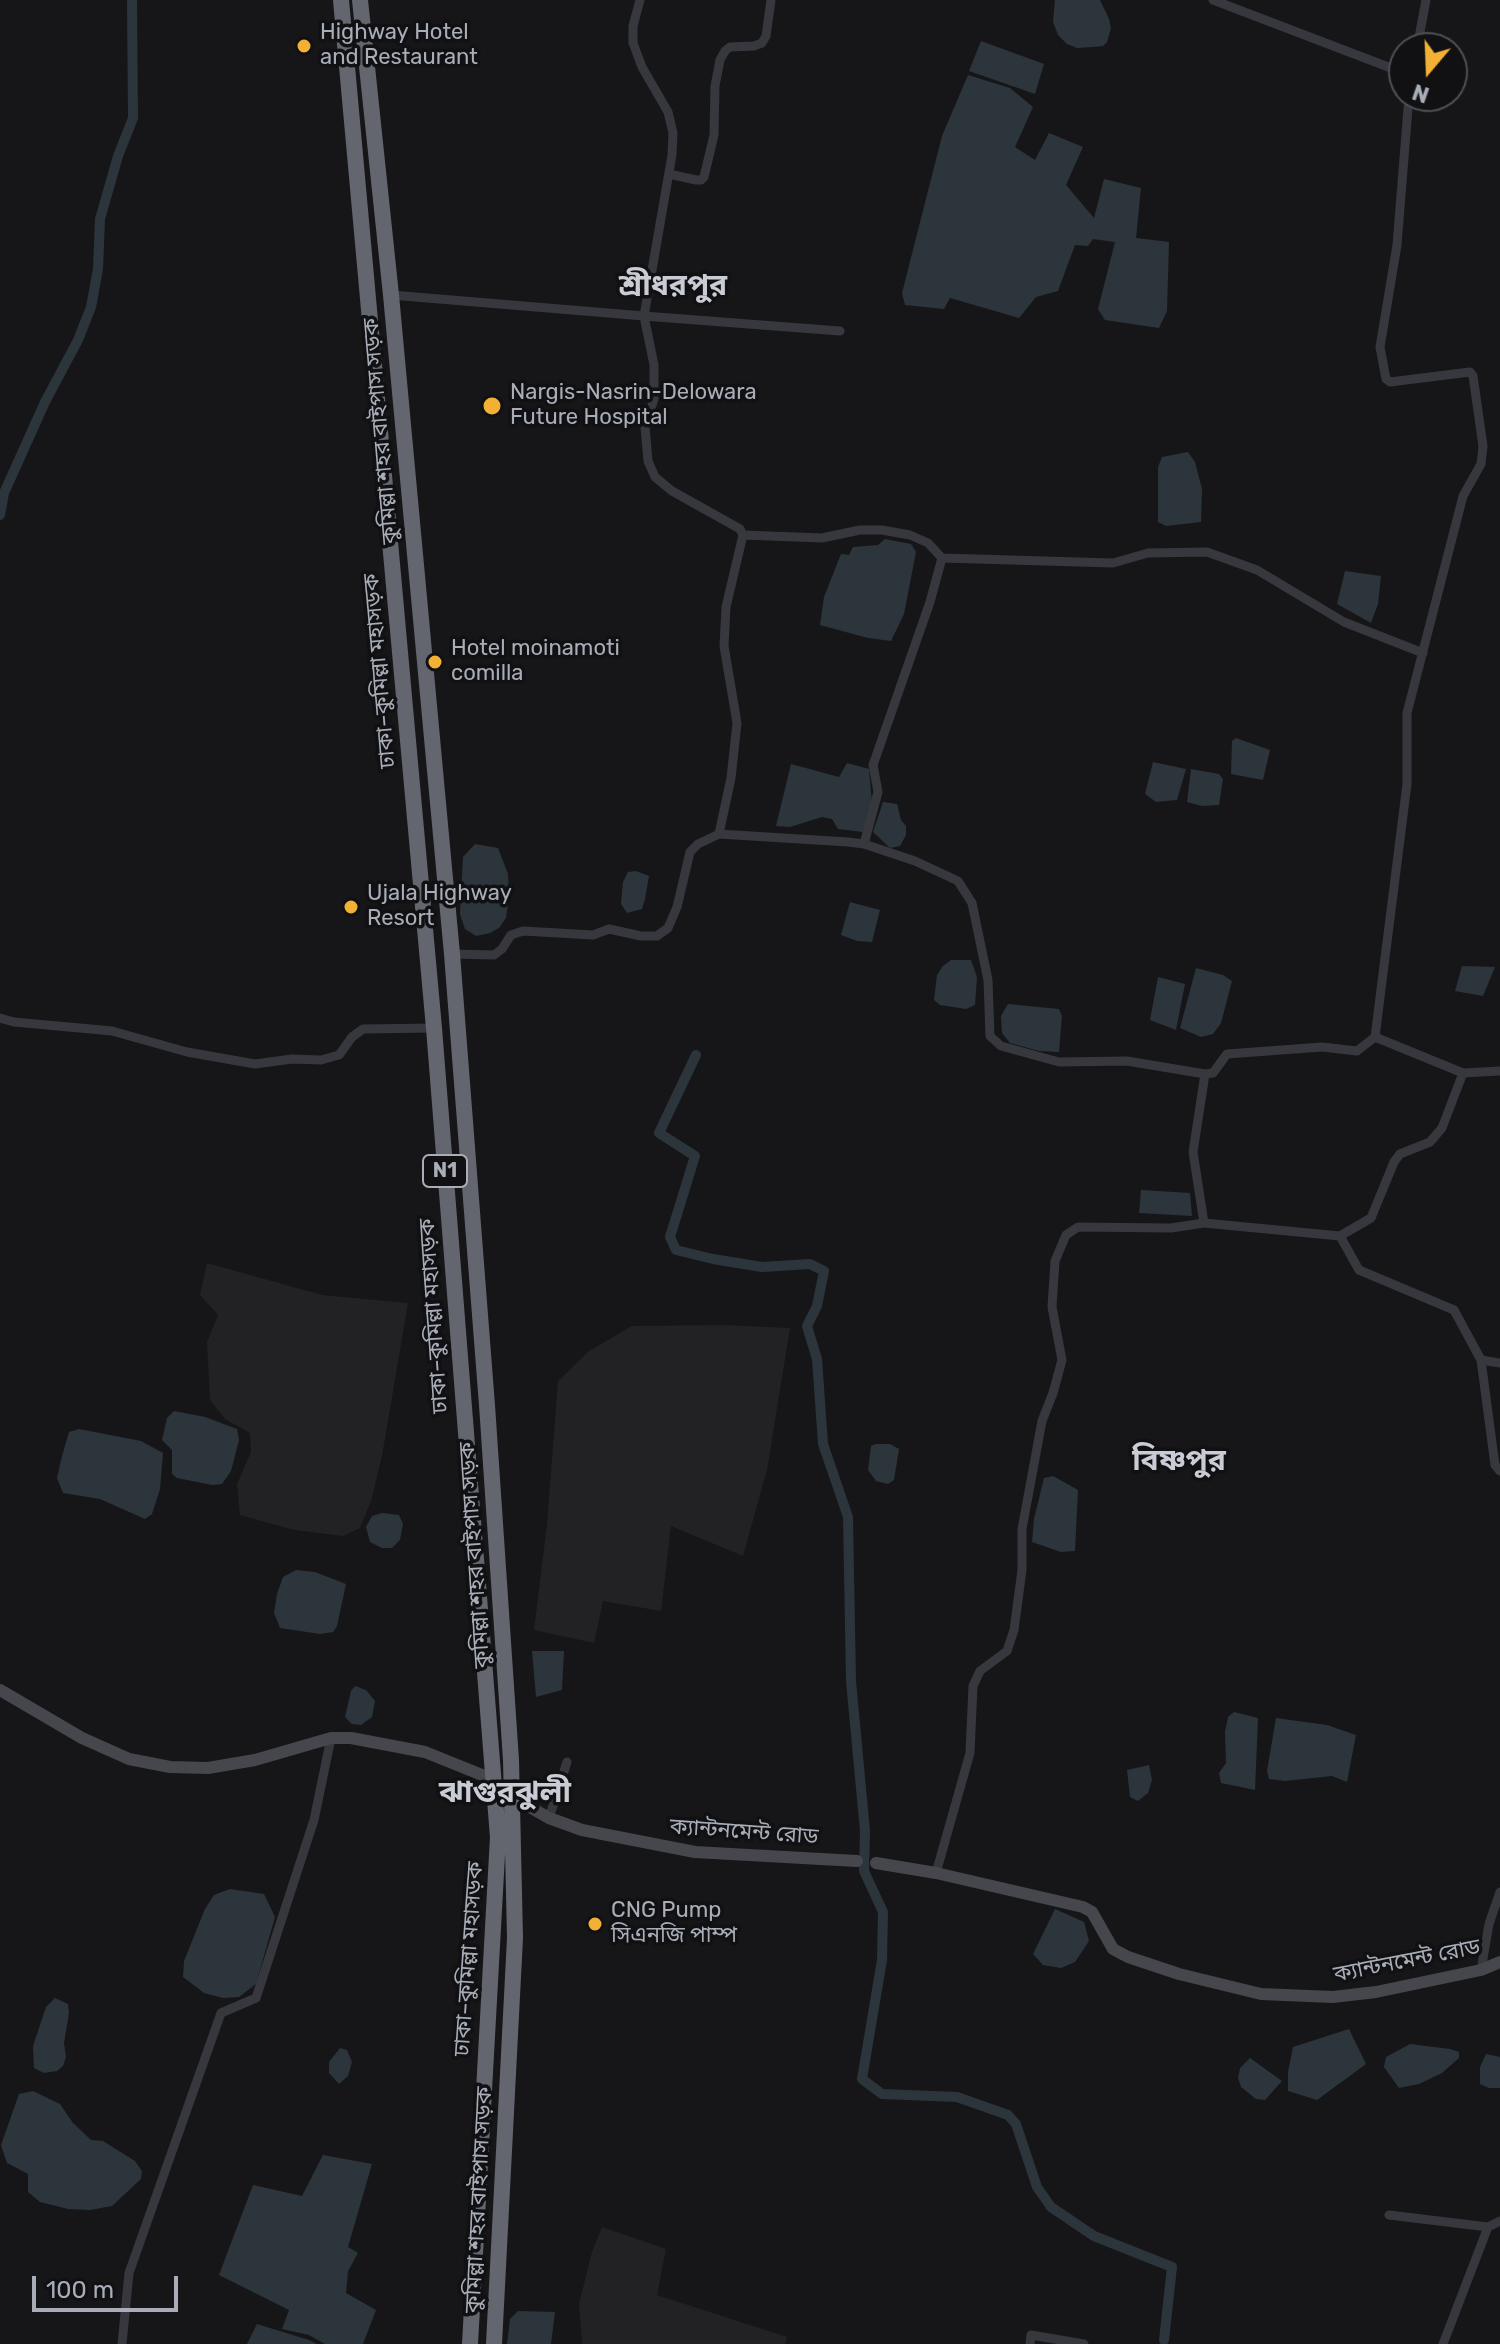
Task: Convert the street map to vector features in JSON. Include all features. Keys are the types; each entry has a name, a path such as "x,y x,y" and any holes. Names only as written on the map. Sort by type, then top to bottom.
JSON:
{"highway":[{"name":"ঢাকা–কুমিল্লা মহাসড়ক","path":"341,0 434,1028 498,1837 470,2344"},
{"name":"কুমিল্লা শহর বাইপাস সড়ক","path":"360,0 391,295 452,954 487,1405 512,1797 515,1938 494,2344"}],"main road":[{"name":"ক্যান্টনমেন্ট রোড","path":"0,1690 82,1738 129,1759 170,1767 208,1768 255,1760 331,1738 351,1738 425,1752 492,1779 512,1797 549,1818 582,1830 678,1850 857,1861"},
{"name":"ক্যান্টনমেন্ট রোড","path":"876,1863 936,1873 1083,1907 1099,1921 1113,1949 1128,1957 1179,1974 1261,1994 1333,1997 1362,1994 1481,1970 1500,1962"}],"street":[{"path":"640,0 633,26 633,43 642,67 668,112 673,133 669,174 644,316 654,365 654,399 645,427 648,461 655,477 672,491 740,529 743,535 726,607 724,646 737,723 731,778 719,834"},
{"path":"669,174 696,180 704,177 714,135 715,86 720,60 730,47 762,43 766,36 771,0"},
{"path":"1213,0 1388,67"},
{"path":"1420,32 1426,0"},
{"path":"452,954 494,955 511,935 523,931 593,935 609,929 657,936 668,928 677,907 690,852 698,844 719,834 864,844 915,861 958,881 972,903 988,980 990,1036 1001,1046 1059,1062 1127,1061 1205,1074 1213,1073 1227,1054 1322,1047 1357,1051 1375,1037 1407,784 1407,713 1463,496 1481,464 1483,446 1470,372 1393,381 1386,379 1380,347 1397,245 1408,112"},
{"path":"391,295 840,331"},
{"path":"743,535 822,538 860,530 882,530 910,535 928,543 942,558 1113,563 1148,553 1207,552 1257,570 1344,622 1423,653"},
{"path":"864,844 878,792 873,765 930,602 942,558"},
{"path":"0,1018 112,1031 187,1052 255,1064 292,1059 321,1060 339,1055 352,1037 363,1029 434,1028"},
{"path":"1375,1037 1463,1073 1500,1071"},
{"path":"936,1873 970,1753 973,1686 980,1671 1007,1651 1014,1630 1022,1570 1022,1529 1042,1421 1062,1360 1052,1307 1055,1261 1066,1235 1078,1227 1171,1228 1204,1223 1340,1236 1371,1218 1400,1154 1430,1142 1442,1128 1463,1073"},
{"path":"1204,1223 1193,1152 1205,1074"},
{"path":"1340,1236 1359,1270 1454,1310 1481,1360 1495,1465 1500,1471"},
{"path":"1481,1360 1500,1363"},
{"path":"122,2344 129,2273 221,2013 256,1998 314,1820 331,1738"},
{"path":"549,1818 567,1762"},
{"path":"1481,1970 1489,1924 1500,1892"},
{"path":"1389,2215 1488,2227 1500,2221"},
{"path":"1443,2344 1488,2227"},
{"path":"1030,2344 1031,2335 1084,2344"}],"shaded area":[{"path":"1055,0 1100,0 1111,28 1107,42 1103,46 1077,48 1067,44 1058,35 1053,22"},
{"path":"981,41 1044,64 1035,94 969,71"},
{"path":"968,75 1010,88 1033,107 1015,147 1035,160 1049,133 1083,147 1066,185 1094,218 1104,179 1141,188 1136,238 1169,242 1167,311 1159,328 1105,320 1098,309 1115,242 1093,239 1088,246 1075,245 1058,291 1036,297 1019,318 950,298 944,309 905,305 902,293 942,136"},
{"path":"1188,452 1195,462 1202,489 1201,522 1166,526 1158,522 1158,467 1162,457"},
{"path":"885,539 911,544 916,552 904,614 891,641 820,625 824,597 841,554 849,555 853,547 878,545"},
{"path":"1345,571 1381,576 1378,604 1371,623 1337,604"},
{"path":"1236,738 1270,750 1263,780 1231,774 1232,741"},
{"path":"1153,762 1186,769 1177,800 1156,802 1145,794"},
{"path":"847,763 869,769 872,803 863,832 838,829 832,819 822,817 790,827 776,826 791,764 839,777"},
{"path":"1191,769 1219,774 1223,779 1219,805 1202,806 1187,802"},
{"path":"883,802 897,804 906,826 906,835 900,846 890,848 873,832"},
{"path":"475,844 498,848 508,874 509,897 506,918 499,928 476,936 465,929 460,914 463,857"},
{"path":"636,871 649,876 645,899 642,909 627,913 621,904 623,882 628,872"},
{"path":"850,902 880,910 872,942 841,935"},
{"path":"951,960 971,960 977,977 975,1005 966,1009 940,1005 934,1000 937,975"},
{"path":"1462,966 1495,967 1483,996 1455,991"},
{"path":"1196,968 1223,975 1232,981 1221,1023 1213,1034 1201,1037 1180,1028"},
{"path":"1158,977 1185,984 1176,1030 1150,1020"},
{"path":"1008,1004 1059,1009 1062,1016 1059,1052 1039,1051 1010,1043 1002,1033 1001,1016"},
{"path":"1141,1190 1190,1193 1192,1216 1139,1213"},
{"path":"207,1263 322,1295 408,1303 382,1456 371,1501 360,1528 343,1536 294,1530 240,1515 237,1484 251,1452 250,1433 225,1419 210,1400 207,1342 218,1315 200,1295"},
{"path":"632,1326 790,1328 767,1470 743,1556 671,1526 661,1611 603,1601 594,1643 534,1630 547,1524 558,1381 589,1351"},
{"path":"174,1411 205,1417 237,1429 239,1440 231,1471 222,1484 177,1478 172,1474 172,1450 162,1440 167,1418"},
{"path":"79,1429 141,1441 163,1453 160,1489 152,1514 145,1519 100,1499 63,1493 57,1478 62,1456 69,1432"},
{"path":"890,1444 899,1449 894,1480 888,1484 876,1481 868,1470 871,1446"},
{"path":"1053,1476 1078,1490 1075,1551 1061,1552 1032,1542 1044,1478"},
{"path":"382,1513 399,1515 403,1524 400,1540 392,1548 382,1548 370,1542 366,1527 372,1516"},
{"path":"296,1570 315,1572 346,1584 333,1632 320,1634 280,1628 274,1613 277,1594 283,1577"},
{"path":"532,1651 564,1651 562,1690 536,1697"},
{"path":"355,1686 366,1690 375,1701 372,1717 361,1725 352,1724 345,1717"},
{"path":"1234,1712 1258,1718 1255,1790 1221,1783 1219,1773 1226,1763 1225,1732 1228,1717"},
{"path":"1276,1718 1327,1725 1356,1735 1347,1782 1332,1776 1285,1781 1269,1779 1267,1771"},
{"path":"1149,1765 1152,1780 1148,1793 1138,1801 1130,1797 1127,1770"},
{"path":"230,1889 264,1894 275,1917 256,1984 239,1997 223,1998 204,1993 183,1977 184,1961 205,1909 214,1895"},
{"path":"1055,1909 1084,1922 1089,1941 1075,1962 1061,1968 1043,1965 1033,1954"},
{"path":"55,1998 68,2004 64,2043 66,2057 57,2071 44,2073 34,2068 33,2046 46,2007"},
{"path":"1349,2029 1366,2064 1317,2100 1288,2091 1293,2047"},
{"path":"1410,2044 1450,2049 1459,2052 1459,2058 1442,2073 1419,2084 1399,2088 1384,2067 1386,2057"},
{"path":"340,2048 347,2050 352,2062 348,2076 339,2084 329,2073 329,2062"},
{"path":"1486,2054 1500,2057 1500,2088 1480,2084 1480,2067"},
{"path":"1250,2058 1282,2081 1265,2100 1256,2099 1241,2087 1238,2078 1240,2068"},
{"path":"33,2091 60,2104 73,2123 91,2140 103,2141 135,2161 142,2171 141,2179 112,2206 90,2210 68,2209 40,2202 28,2192 28,2174 7,2163 1,2145 19,2094"},
{"path":"323,2155 372,2164 348,2247 358,2253 348,2271 346,2293 376,2310 363,2344 325,2344 309,2335 282,2329 289,2310 219,2275 253,2185 302,2196"},
{"path":"602,2227 666,2249 657,2295 787,2337 785,2344 582,2344 579,2304 592,2252"},
{"path":"518,2311 555,2312 551,2344 507,2344 510,2319"},
{"path":"257,2324 309,2340 317,2344 247,2344"}],"waterway":[{"path":"0,515 4,493 91,307 98,269 100,219 118,156 133,118 132,0"},
{"path":"696,1055 659,1133 695,1156 670,1237 676,1250 762,1267 810,1264 824,1271 817,1306 807,1326 817,1359 823,1444 848,1517 851,1681 865,1831 864,1871 883,1912 882,1960 862,2079 882,2094 957,2097 1008,2115 1016,2124 1037,2187 1051,2207 1094,2236 1172,2267 1164,2340"}],"place":[{"name":"Highway Hotel and Restaurant","path":"304,46"},
{"name":"Nargis-Nasrin-Delowara Future Hospital","path":"492,406"},
{"name":"Hotel moinamoti comilla","path":"435,662"},
{"name":"Ujala Highway Resort","path":"351,907"},
{"name":"CNG Pump সিএনজি পাম্প","path":"595,1924"}],"district":[{"name":"শ্রীধরপুর","path":"673,286"},
{"name":"বিষ্ণপুর","path":"1179,1461"},
{"name":"ঝাগুরঝুলী","path":"505,1793"}]}
